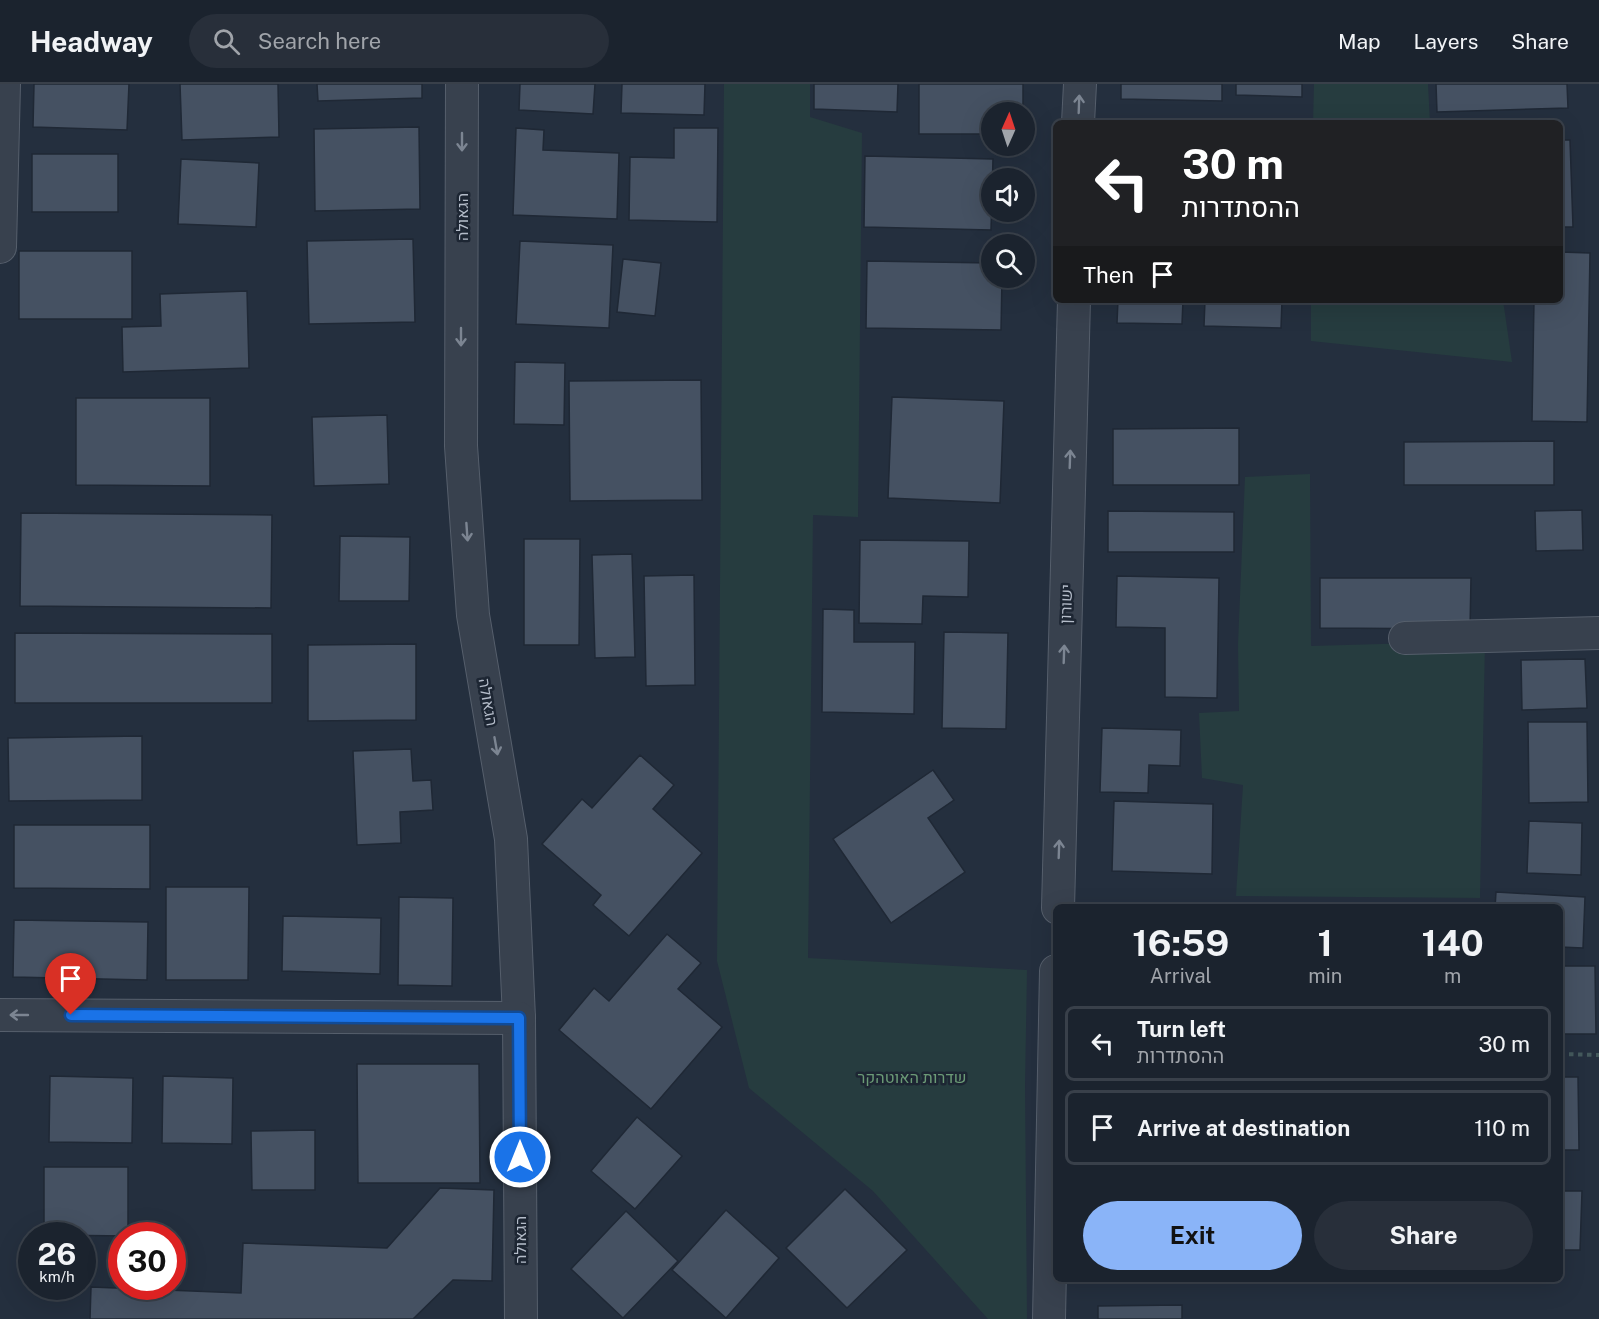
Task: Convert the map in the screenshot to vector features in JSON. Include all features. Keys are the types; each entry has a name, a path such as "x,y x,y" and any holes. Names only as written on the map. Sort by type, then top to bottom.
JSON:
{"street":[{"path":"0,247 4,84"},
{"name":"הגאולה","path":"462,84 461,446 473,615 511,839 519,1018 521,1319"},
{"path":"1078,120 1080,84"},
{"name":"ישורון","path":"1058,904 1074,303"},
{"path":"1405,638 1599,633"},
{"path":"0,1015 519,1018"},
{"path":"1049,1319 1053,1136"}],"path":[{"path":"1563,1054 1599,1055"}],"green space":[{"name":"שדרות האוטהקר","path":"724,84 810,84 810,117 862,133 858,517 813,515 808,958 1027,970 1025,1086 1027,1319 988,1319 873,1191 749,1088 717,961"},
{"path":"1314,84 1428,84 1430,120 1313,120"},
{"path":"1311,303 1503,303 1512,362 1311,341"},
{"path":"1310,474 1311,646 1485,641 1480,898 1236,896 1243,785 1202,778 1199,713 1239,711 1238,644 1245,477"}],"building":[{"path":"34,84 129,84 127,130 33,127"},
{"path":"180,84 278,84 279,137 182,140"},
{"path":"317,84 422,84 422,98 318,101"},
{"path":"520,84 595,84 593,114 519,110"},
{"path":"622,84 705,84 704,115 621,113"},
{"path":"814,84 898,84 897,112 814,109"},
{"path":"919,84 1023,84 1023,102 981,102 981,134 919,134"},
{"path":"1121,84 1222,84 1222,101 1121,99"},
{"path":"1236,84 1302,84 1302,97 1236,95"},
{"path":"1436,84 1567,84 1568,108 1437,112"},
{"path":"419,127 420,209 315,211 314,129"},
{"path":"516,128 544,130 543,150 619,153 617,219 513,215"},
{"path":"674,128 718,128 717,222 629,220 630,157 674,158"},
{"path":"1563,140 1570,140 1573,227 1563,227"},
{"path":"32,154 118,154 118,212 32,212"},
{"path":"865,156 993,159 993,168 981,168 981,222 991,222 991,230 864,227"},
{"path":"181,159 259,163 256,227 178,224"},
{"path":"413,239 415,322 309,324 307,241"},
{"path":"520,241 613,245 609,328 516,324"},
{"path":"19,251 132,251 132,319 19,319"},
{"path":"1563,252 1590,253 1587,422 1532,421 1534,303 1563,303"},
{"path":"623,259 661,263 655,316 617,312"},
{"path":"867,261 981,263 981,288 1002,288 1001,330 866,328"},
{"path":"247,291 249,368 123,372 122,327 161,326 160,294"},
{"path":"1118,303 1183,303 1182,324 1117,323"},
{"path":"1205,303 1282,303 1281,328 1204,326"},
{"path":"515,362 565,363 564,425 514,424"},
{"path":"701,380 702,500 570,501 569,381"},
{"path":"892,397 1004,401 1000,503 888,498"},
{"path":"76,398 210,398 210,486 76,485"},
{"path":"387,415 389,484 314,486 312,417"},
{"path":"1239,428 1239,485 1113,485 1113,429"},
{"path":"1554,441 1554,485 1404,485 1404,442"},
{"path":"1582,510 1583,550 1536,551 1535,511"},
{"path":"1108,511 1234,512 1234,552 1108,552"},
{"path":"21,513 272,515 271,608 20,606"},
{"path":"340,536 410,537 409,601 339,601"},
{"path":"524,539 580,539 579,645 524,645"},
{"path":"860,540 969,541 968,597 923,596 922,624 859,623"},
{"path":"632,554 635,657 595,658 592,555"},
{"path":"694,575 695,685 646,686 644,576"},
{"path":"1117,576 1219,578 1217,698 1165,697 1165,628 1116,627"},
{"path":"1320,578 1471,578 1470,629 1320,628"},
{"path":"823,609 854,610 854,642 915,642 914,714 822,712"},
{"path":"944,632 1008,633 1006,729 942,728"},
{"path":"15,633 272,634 272,703 15,703"},
{"path":"416,644 416,720 308,721 308,645"},
{"path":"1585,659 1587,708 1522,710 1521,660"},
{"path":"1528,722 1587,722 1588,802 1529,803"},
{"path":"1102,728 1181,730 1180,766 1149,765 1148,793 1100,792"},
{"path":"142,736 142,800 9,801 8,738"},
{"path":"411,749 413,781 431,780 433,810 400,812 401,843 357,845 353,751"},
{"path":"640,755 674,785 653,809 702,853 629,936 593,905 601,895 542,844 582,799 592,808"},
{"path":"933,770 954,800 928,818 965,872 891,923 833,839"},
{"path":"1114,801 1213,804 1212,874 1112,871"},
{"path":"1529,821 1582,823 1581,875 1527,873"},
{"path":"14,825 150,825 150,889 14,888"},
{"path":"166,887 249,887 248,980 166,980"},
{"path":"1496,892 1585,897 1583,948 1563,947 1563,904 1495,904"},
{"path":"399,897 453,898 452,986 398,985"},
{"path":"283,916 381,918 380,974 282,971"},
{"path":"14,920 148,922 147,980 13,977"},
{"path":"667,934 701,963 678,989 722,1027 651,1109 559,1030 594,988 609,1001"},
{"path":"1563,966 1595,966 1596,1034 1563,1034"},
{"path":"357,1064 479,1064 480,1183 358,1183"},
{"path":"50,1076 133,1078 132,1143 49,1142"},
{"path":"163,1076 233,1078 232,1144 162,1143"},
{"path":"1563,1077 1578,1077 1579,1150 1563,1150"},
{"path":"637,1117 682,1156 635,1209 591,1171"},
{"path":"315,1130 315,1190 252,1190 251,1131"},
{"path":"44,1167 128,1167 128,1222 108,1222 108,1236 96,1236 96,1222 44,1222"},
{"path":"440,1188 494,1190 492,1281 453,1280 413,1319 90,1319 91,1300 96,1300 96,1287 108,1288 108,1300 186,1300 186,1291 241,1293 243,1243 387,1248"},
{"path":"845,1189 907,1250 847,1308 786,1248"},
{"path":"1563,1191 1582,1191 1580,1250 1563,1250"},
{"path":"726,1210 779,1258 726,1318 672,1270"},
{"path":"626,1211 678,1261 623,1318 571,1269"},
{"path":"1182,1305 1182,1319 1098,1319 1098,1306"}],"route":[{"path":"71,1015 519,1018 520,1157"}]}
